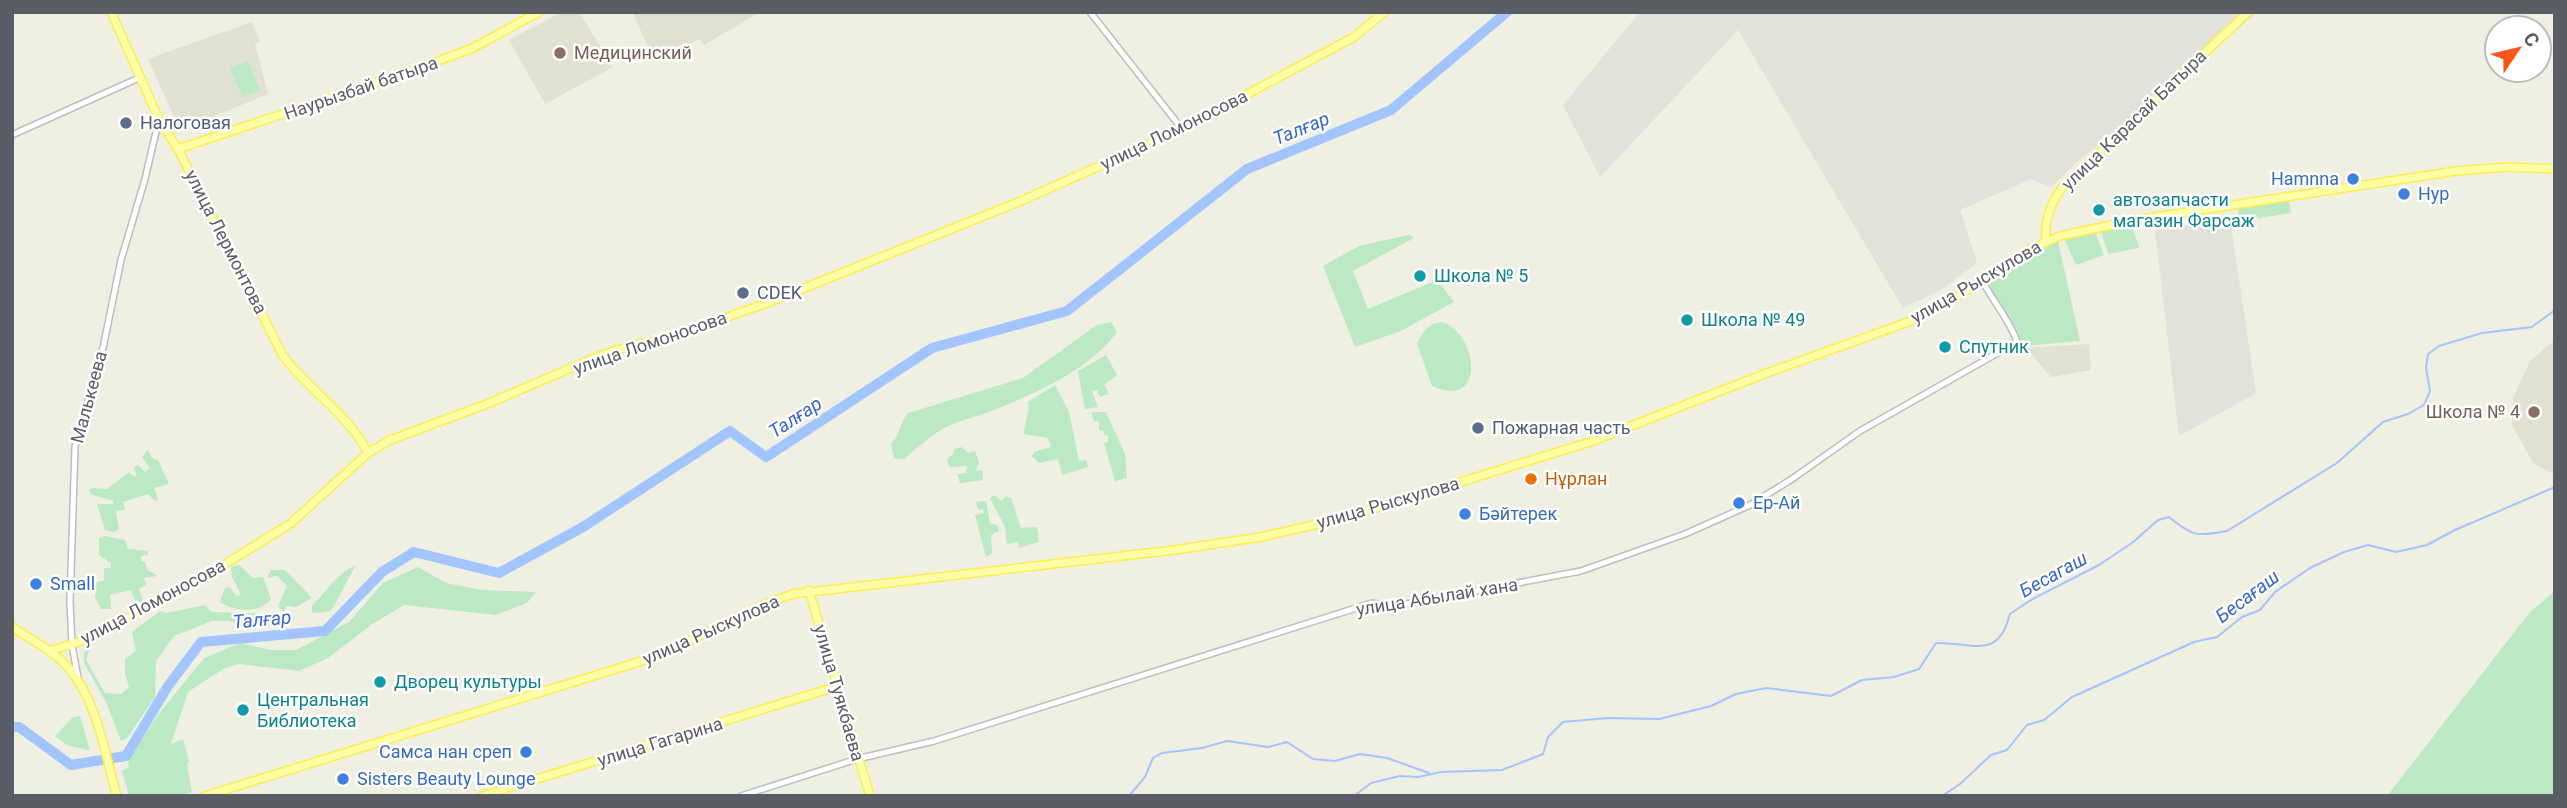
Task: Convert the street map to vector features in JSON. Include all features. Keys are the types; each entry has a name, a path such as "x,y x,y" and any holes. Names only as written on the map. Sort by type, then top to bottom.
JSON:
{"main road":[{"name":"улица Лермонтова","path":"111,12 159,119 178,149 283,356 295,372 355,433 368,453"},
{"name":"Наурызбай батыра","path":"178,149 361,89 473,48 538,12"},
{"name":"улица Ломоносова","path":"49,650 72,645 114,626 290,524 368,453 390,440 487,404 599,356 668,338 929,239 1182,129 1354,37 1384,12"},
{"name":"улица Карасай Батыра","path":"2046,240 2048,212 2062,188 2248,12"},
{"name":"улица Рыскулова","path":"205,796 658,656 770,602 809,590 1174,550 1261,537 1357,514 1590,442 1764,374 1908,322 1940,307 2046,240 2135,220 2456,171 2508,167 2555,169"},
{"name":"улица Туякбаева","path":"809,590 870,796"},
{"path":"12,627 49,650 79,682 102,738 117,796"},
{"name":"улица Гагарина","path":"482,796 838,687"}],"street":[{"path":"1090,12 1182,129"},
{"path":"12,135 141,77"},
{"name":"Малькеева","path":"79,682 72,645 70,589 75,447 103,348 121,260 159,119"},
{"name":"улица Абылай хана","path":"741,796 858,759 934,741 1372,603 1391,607 1426,602 1581,571 1643,550 1750,505 1860,431 2017,342 2013,330 1982,281"}],"shaded area":[{"name":"Медицинский","path":"562,12 579,12 613,67 545,104 509,40"},
{"path":"632,12 757,14 704,45 699,39 655,61"},
{"path":"1640,12 2258,12 2077,162 2051,187 2031,179 1960,210 1977,263 1941,290 1903,308 1738,30 1600,177 1563,105"},
{"path":"252,22 260,41 255,44 268,94 180,130 148,59"},
{"path":"2230,219 2256,393 2179,436 2155,230"},
{"name":"Школа № 4","path":"2555,340 2555,475 2533,463 2512,425 2513,398 2530,361"},
{"path":"2089,344 2091,370 2051,377 2026,348"}],"green space":[{"path":"248,61 260,90 242,97 230,68"},
{"path":"2289,201 2291,213 2240,221 2238,209"},
{"path":"2132,226 2139,248 2108,254 2101,231"},
{"path":"2095,232 2104,255 2076,265 2064,238"},
{"path":"1409,235 1414,238 1353,271 1368,309 1437,280 1454,302 1401,331 1355,347 1323,266 1359,246"},
{"path":"2058,241 2080,341 2024,346 1985,280"},
{"path":"1111,322 1117,332 1106,346 1076,370 1023,398 948,426 904,459 894,458 891,444 908,413 1023,378 1097,325"},
{"path":"1442,322 1454,329 1463,340 1471,368 1469,380 1462,388 1450,391 1432,386 1417,344 1426,328"},
{"path":"1106,355 1117,375 1104,385 1109,394 1100,397 1097,390 1092,391 1098,407 1085,409 1078,371"},
{"path":"1055,385 1069,412 1079,461 1086,460 1088,467 1062,475 1058,459 1039,463 1032,456 1034,452 1051,447 1048,438 1024,434 1028,402"},
{"path":"1091,412 1106,412 1125,454 1127,478 1115,481 1104,443 1108,442 1108,436 1099,430 1099,421 1094,421"},
{"path":"961,447 968,453 975,451 979,462 976,471 982,470 983,480 960,483 957,474 966,473 967,466 949,467 947,459 954,449"},
{"path":"148,450 152,458 158,460 169,484 154,488 158,499 155,501 148,494 123,502 125,510 116,511 119,529 114,532 105,530 97,504 113,504 113,501 90,494 89,490 107,489 129,472 134,477 137,475 133,468 138,465 145,472 150,468 142,457"},
{"path":"994,495 1002,501 1006,496 1011,498 1021,528 1037,527 1039,542 1019,548 1018,542 1007,544 1005,527 990,498"},
{"path":"986,501 990,524 997,525 999,531 991,535 992,553 986,557 975,515 984,513 983,509 978,510 976,502"},
{"path":"105,536 125,540 128,549 148,551 148,555 141,556 141,561 145,562 148,571 157,576 144,578 146,585 139,589 143,601 136,604 131,590 110,595 111,609 101,609 95,597 96,589 87,590 85,584 104,581 104,568 111,568 111,563 99,555 99,538"},
{"path":"239,565 253,578 263,577 271,599 266,604 247,610 220,602 225,588 229,587 237,596 241,594 232,577 231,567"},
{"path":"356,565 330,611 312,613 312,606 332,583"},
{"path":"418,567 446,583 481,590 536,592 527,603 496,615 404,605 371,625 328,658 299,671 239,664 223,669 188,692 171,744 183,739 192,792 179,796 129,796 122,771 129,767 128,760 158,715 204,658 241,643 270,650 296,650 349,622 383,583"},
{"path":"271,570 285,570 312,598 296,607 287,606 283,612 278,606 287,586 277,576 267,578"},
{"path":"2555,591 2555,796 2387,796 2530,612"},
{"path":"205,605 211,612 296,616 282,623 270,621 248,625 212,621 174,636 156,661 155,697 127,738 121,741 107,704 84,663 84,652 90,648 86,660 105,693 121,694 129,687 125,674 125,659 136,651 132,632 160,611 166,613"},
{"path":"80,716 90,751 67,745 55,736 73,717"}],"waterway":[{"name":"Талғар","path":"12,727 19,727 71,765 126,756 168,686 201,642 325,631 382,572 414,552 499,573 583,527 730,431 766,457 932,348 1067,311 1247,169 1391,110 1507,12"},
{"name":"Бесагаш","path":"1354,796 1371,783 1400,776 1502,770 1543,754 1548,737 1563,722 1608,718 1659,719 1711,706 1736,694 1766,688 1831,696 1862,680 1894,677 1919,669 1936,643 1973,646 1991,644 2005,629 2010,614 2031,600 2099,565 2132,543 2158,520 2169,517 2195,533 2227,531 2337,463 2383,422 2408,414 2424,405 2430,391 2426,368 2428,354 2439,346 2482,333 2532,327 2555,310"},
{"name":"Бесағаш","path":"1942,796 1960,784 1991,755 2007,750 2027,725 2044,720 2072,697 2194,642 2217,637 2242,617 2260,610 2275,592 2310,568 2344,552 2368,545 2396,552 2427,545 2455,530 2555,487"},
{"path":"1129,796 1145,777 1153,758 1162,753 1202,748 1227,741 1268,747 1287,742 1313,759 1335,761 1360,754 1387,758 1429,773"}],"place":[{"name":"Медицинский","path":"560,53"},
{"name":"Налоговая","path":"126,123"},
{"name":"Hamnna","path":"2353,179"},
{"name":"Hyp","path":"2404,194"},
{"name":"автозапчасти магазин Фарсаж","path":"2099,210"},
{"name":"Школа № 5","path":"1420,276"},
{"name":"CDEK","path":"743,293"},
{"name":"Школа № 49","path":"1687,320"},
{"name":"Спутник","path":"1945,347"},
{"name":"Школа № 4","path":"2534,412"},
{"name":"Пожарная часть","path":"1478,428"},
{"name":"Нұрлан","path":"1531,479"},
{"name":"Ер-Ай","path":"1739,503"},
{"name":"Бәйтерек","path":"1465,514"},
{"name":"Small","path":"36,584"},
{"name":"Дворец культуры","path":"380,682"},
{"name":"Центральная Библиотека","path":"243,710"},
{"name":"Самса нан среп","path":"526,752"},
{"name":"Sisters Beauty Lounge","path":"343,779"}]}
